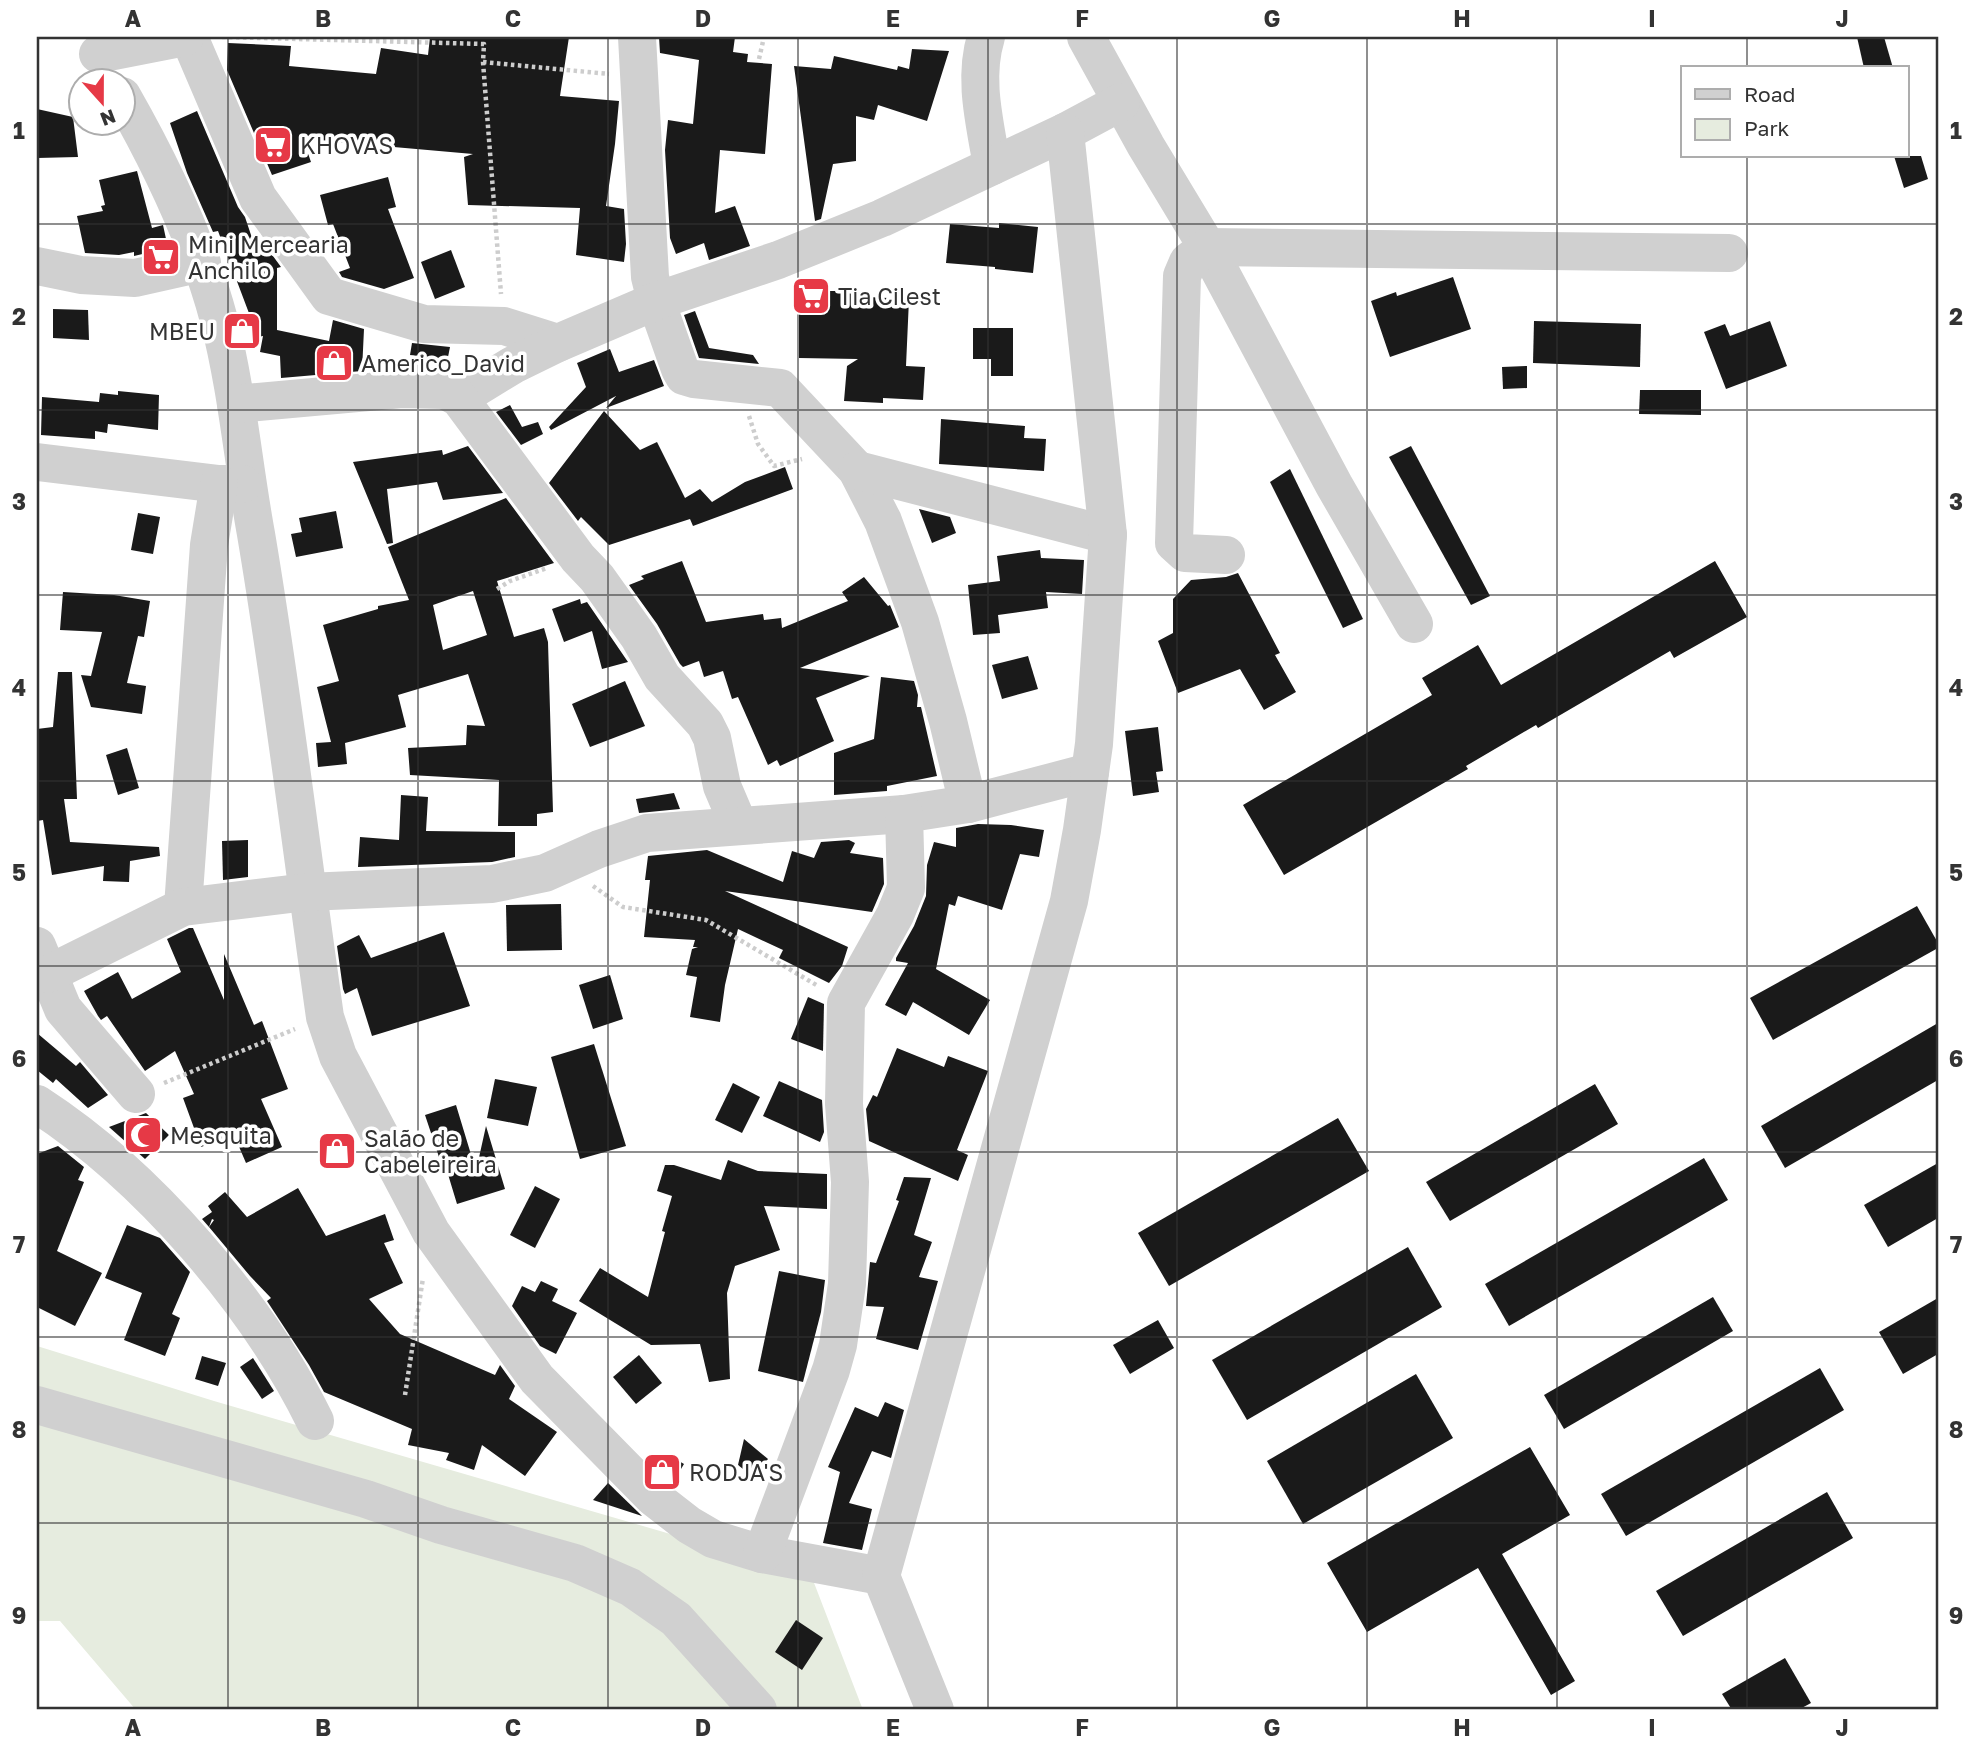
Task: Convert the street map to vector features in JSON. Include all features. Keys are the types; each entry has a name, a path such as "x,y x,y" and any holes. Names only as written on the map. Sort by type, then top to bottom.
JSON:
{"street":[{"path":"100,57 187,37 258,198 329,296 424,324 504,326 558,343"},
{"path":"637,37 650,277 656,301 684,376 780,388 857,470 883,521 908,587 948,721 968,804"},
{"path":"986,37 980,72 981,102 992,166"},
{"path":"1086,37 1121,102 1207,247 1334,485 1414,624"},
{"path":"458,398 513,365 558,343 656,301 791,255 882,218 1065,132 1121,102"},
{"path":"136,121 202,263 219,321 236,404 233,484 279,670 325,1017 338,1056 431,1233 537,1379 653,1497 689,1525 713,1538 762,1554 881,1576"},
{"path":"935,1710 881,1576 1069,901 1083,830 1090,772 1108,535 1065,132"},
{"path":"1226,555 1185,552 1174,543 1182,276 1188,262 1207,247 1729,253"},
{"path":"37,266 81,275 135,278 202,263"},
{"path":"236,404 402,389 444,390 458,398 578,558 597,578 639,637 662,677 705,724 712,738 722,786 739,825"},
{"path":"37,466 233,484"},
{"path":"857,470 1108,535"},
{"path":"183,907 209,545 233,484"},
{"path":"136,1094 63,1009 43,960 183,907 307,892 492,884 545,873 599,849 647,833 905,814 968,804 1090,772"},
{"path":"762,1554 838,1345 847,1284 850,1182 844,1104 846,1003 895,915 905,888 905,814"},
{"path":"37,1104 59,1119 152,1197 227,1282 271,1345 303,1396 315,1422"},
{"path":"37,1405 366,1499 441,1525 576,1563 630,1587 676,1619 758,1710"}],"path":[{"path":"214,37 484,44 483,62 504,326"},
{"path":"759,59 764,37"},
{"path":"483,62 638,77"},
{"path":"745,385 749,418 758,444 774,466"},
{"path":"497,589 533,572 578,558"},
{"path":"592,886 623,907 706,920 846,1003"},
{"path":"136,1094 325,1017"},
{"path":"405,1395 431,1233"}],"green space":[{"path":"37,1346 214,1401 811,1575 863,1710 136,1710 60,1621 37,1621"}],"building":[{"path":"430,37 569,37 560,96 619,101 606,206 624,209 624,262 576,255 580,208 468,205 464,157 473,154 303,139 311,162 272,175 227,70 228,43 291,46 289,66 376,74 381,48 428,55"},
{"path":"659,37 735,37 733,52 748,54 747,62 772,64 765,154 720,150 715,213 735,206 750,246 709,260 704,243 676,254 670,238 665,150 668,120 693,124 699,60 660,53"},
{"path":"1857,37 1884,37 1892,66 1864,66"},
{"path":"912,49 949,51 927,121 878,105 874,120 856,116 856,161 833,164 821,219 815,221 794,66 831,69 834,56 897,70 898,66 909,69"},
{"path":"37,109 66,115 66,136 75,136 78,157 37,158"},
{"path":"197,111 238,207 245,217 254,244 262,241 281,267 277,268 277,330 329,341 333,320 364,329 362,371 281,378 280,356 260,352 263,336 258,337 218,231 213,232 187,173 170,123"},
{"path":"1921,156 1928,179 1904,188 1895,158"},
{"path":"137,171 152,228 163,225 168,248 134,256 134,252 119,255 85,253 77,216 103,211 101,206 105,205 99,180"},
{"path":"388,177 396,207 388,209 414,278 384,289 342,277 339,272 350,268 333,224 328,225 320,195"},
{"path":"999,223 1038,227 1033,273 946,263 950,224 999,228"},
{"path":"451,250 465,287 435,299 421,262"},
{"path":"1453,277 1471,329 1390,357 1371,301 1396,292 1397,296"},
{"path":"799,291 868,291 868,297 909,299 906,366 925,367 923,400 883,398 883,403 844,401 847,366 858,359 799,358"},
{"path":"53,309 88,310 89,340 53,338"},
{"path":"695,311 709,348 753,355 759,364 699,358 684,315"},
{"path":"1534,321 1641,324 1640,367 1533,363"},
{"path":"1770,321 1787,366 1726,389 1704,332 1725,324 1730,336"},
{"path":"973,328 1013,328 1013,376 991,376 991,359 973,359"},
{"path":"412,343 450,347 447,362 410,355"},
{"path":"610,349 619,372 654,360 664,386 606,408 616,396 551,430 549,427 586,387 577,363"},
{"path":"1527,366 1527,388 1503,389 1502,367"},
{"path":"1640,390 1701,390 1701,415 1639,414"},
{"path":"118,391 159,395 158,430 108,424 107,433 95,431 95,439 41,435 42,397 99,402 100,393 118,395"},
{"path":"510,405 522,427 538,422 543,434 521,445 496,412"},
{"path":"604,411 640,450 657,442 685,498 700,489 712,502 745,482 785,467 793,489 693,526 690,519 609,545 581,517 578,521 549,483"},
{"path":"941,419 1025,426 1024,438 1046,439 1044,471 939,464"},
{"path":"468,446 503,493 443,500 437,482 387,489 393,543 387,544 353,462 442,450 443,455"},
{"path":"1411,446 1490,596 1471,605 1389,457"},
{"path":"1290,469 1363,619 1343,628 1270,482"},
{"path":"506,498 554,563 497,581 514,637 544,628 548,642 553,812 537,814 537,826 498,826 499,780 410,775 408,748 466,745 467,725 485,726 468,674 398,695 406,727 345,743 347,764 318,767 316,743 331,742 317,687 339,681 323,625 378,609 378,606 409,600 388,547","holes":["473,591 487,635 443,650 433,605"]},
{"path":"919,509 950,517 956,533 932,543"},
{"path":"336,511 343,548 296,557 291,534 302,532 299,518"},
{"path":"138,513 160,517 153,554 131,550"},
{"path":"1040,550 1041,558 1084,560 1082,594 1046,592 1048,608 998,615 1000,633 973,635 968,585 1000,581 997,556"},
{"path":"682,561 706,622 763,614 764,620 781,618 782,628 848,601 842,592 864,577 888,606 890,605 899,627 800,668 870,676 816,698 834,741 780,766 777,760 768,765 738,697 732,699 723,671 704,677 699,661 683,667 680,664 657,624 629,585 644,579 641,576"},
{"path":"1715,561 1747,617 1674,658 1670,651 1538,728 1536,725 1466,766 1468,769 1284,875 1243,805 1432,695 1422,678 1478,645 1501,685"},
{"path":"1238,573 1280,653 1275,655 1296,692 1264,710 1240,669 1178,693 1158,641 1173,633 1173,599 1191,580 1226,577"},
{"path":"63,592 114,595 150,601 144,637 138,636 127,683 146,686 142,714 91,707 81,675 91,676 102,632 60,630"},
{"path":"580,599 581,604 587,602 628,662 602,669 592,631 564,642 552,609"},
{"path":"1028,656 1038,689 1002,699 992,665"},
{"path":"58,672 72,672 77,799 64,799 70,842 159,847 160,856 130,861 129,882 103,881 104,866 52,875 43,820 37,821 37,729 53,727"},
{"path":"881,677 914,681 918,695 917,707 921,707 937,776 887,786 887,791 834,795 834,753 874,739"},
{"path":"625,681 645,726 590,747 572,704"},
{"path":"1158,727 1163,771 1156,772 1159,792 1133,796 1125,731"},
{"path":"127,748 139,788 118,795 106,755"},
{"path":"674,793 680,809 639,813 636,799"},
{"path":"401,795 428,797 426,831 515,832 515,857 492,862 358,867 360,837 399,840"},
{"path":"978,824 1044,830 1039,857 1020,854 1002,910 958,896 955,906 949,904 936,969 990,1000 969,1035 913,1002 906,1016 885,1005 908,963 896,961 896,958 914,926 926,896 927,865 934,842 956,847 956,828"},
{"path":"248,840 248,877 223,880 222,841"},
{"path":"849,840 855,843 850,853 883,858 884,884 872,912 725,891 848,947 842,966 829,983 779,958 783,950 738,929 725,985 720,1022 690,1017 697,977 686,975 692,949 698,947 693,947 695,940 644,937 650,880 645,880 648,856 707,850 783,882 792,851 814,858 821,842"},
{"path":"561,904 562,950 507,951 506,905"},
{"path":"1917,906 1938,943 1938,948 1773,1040 1750,998"},
{"path":"193,928 224,1000 224,954 254,1025 262,1021 288,1089 261,1099 282,1147 246,1163 234,1135 201,1147 183,1098 194,1094 175,1051 145,1071 107,1016 101,1020 84,991 118,972 132,999 181,972 167,939"},
{"path":"444,932 470,1006 372,1036 357,988 345,994 343,989 337,946 359,935 371,958"},
{"path":"610,975 623,1019 593,1029 579,985"},
{"path":"808,997 824,1004 823,1051 791,1039"},
{"path":"1938,1023 1938,1080 1785,1168 1761,1126"},
{"path":"37,1033 76,1066 80,1062 108,1095 88,1108 56,1079 53,1083 37,1070"},
{"path":"594,1044 626,1146 580,1159 551,1057"},
{"path":"897,1048 944,1067 948,1056 988,1071 957,1150 968,1155 958,1181 869,1141 866,1109 873,1095 877,1097"},
{"path":"495,1079 537,1087 528,1126 487,1118"},
{"path":"779,1081 822,1100 824,1132 820,1142 763,1116"},
{"path":"733,1083 760,1097 742,1133 715,1120"},
{"path":"1595,1084 1618,1124 1450,1221 1426,1182"},
{"path":"456,1105 476,1171 486,1126 505,1189 457,1204 425,1115"},
{"name":"Mesquita","path":"146,1113 169,1135 145,1159 109,1127"},
{"path":"1338,1118 1369,1171 1169,1286 1138,1233"},
{"path":"58,1146 84,1167 78,1180 84,1182 57,1251 102,1273 75,1326 37,1307 37,1154"},
{"path":"1704,1158 1728,1200 1509,1326 1485,1284"},
{"path":"728,1160 758,1171 827,1174 827,1209 764,1206 780,1250 735,1266 727,1293 730,1379 709,1382 700,1344 651,1345 579,1301 600,1268 648,1297 672,1196 657,1191 665,1165 674,1165 721,1180"},
{"path":"1938,1163 1938,1218 1888,1247 1864,1205"},
{"path":"904,1177 931,1178 914,1235 932,1242 919,1277 938,1281 918,1350 876,1339 884,1307 866,1306 870,1262 876,1263 899,1201 896,1200"},
{"path":"535,1186 560,1199 535,1248 510,1235"},
{"path":"298,1188 326,1236 385,1214 394,1240 384,1243 403,1283 369,1299 400,1334 495,1375 500,1365 515,1386 509,1399 557,1432 525,1476 482,1445 474,1470 446,1460 449,1453 408,1445 412,1429 324,1392 267,1301 271,1298 202,1219 212,1212 208,1206 225,1192 247,1217"},
{"path":"127,1225 160,1238 190,1272 172,1314 180,1318 165,1356 124,1340 142,1293 105,1278"},
{"path":"1408,1247 1442,1307 1247,1420 1212,1360"},
{"path":"779,1271 825,1280 821,1312 803,1382 758,1371"},
{"path":"541,1281 558,1289 552,1301 577,1313 556,1354 540,1346 512,1306 522,1286 535,1292"},
{"path":"1713,1297 1733,1331 1564,1429 1544,1395"},
{"path":"1938,1298 1938,1354 1903,1374 1879,1332"},
{"path":"1158,1320 1174,1348 1130,1374 1113,1345"},
{"path":"639,1355 662,1383 636,1404 613,1377"},
{"path":"202,1356 226,1363 218,1386 195,1379"},
{"path":"253,1358 274,1391 262,1399 240,1367"},
{"path":"1820,1368 1844,1410 1626,1536 1601,1494"},
{"path":"1416,1374 1453,1438 1303,1524 1267,1461"},
{"path":"885,1402 904,1410 891,1458 872,1451 849,1503 872,1509 862,1550 823,1543 840,1472 828,1467 855,1407 878,1417"},
{"path":"744,1439 768,1459 753,1477 738,1465"},
{"path":"1530,1447 1570,1515 1502,1554 1575,1681 1551,1695 1478,1568 1367,1632 1327,1563"},
{"path":"667,1454 684,1464 672,1484 656,1469"},
{"path":"608,1483 638,1512 642,1516 593,1500"},
{"path":"1827,1492 1853,1538 1683,1636 1656,1591"},
{"path":"796,1620 823,1638 802,1670 775,1652"},
{"path":"1785,1658 1811,1703 1798,1710 1732,1710 1722,1694"}],"place":[{"name":"KHOVAS","path":"273,145"},
{"name":"Mini Mercearia Anchilo","path":"161,257"},
{"name":"Tia Cilest","path":"811,296"},
{"name":"MBEU","path":"242,331"},
{"name":"Americo_David","path":"334,363"},
{"name":"Mesquita","path":"143,1135"},
{"name":"Salão de Cabeleireira","path":"337,1151"},
{"name":"RODJA'S","path":"662,1472"}]}
